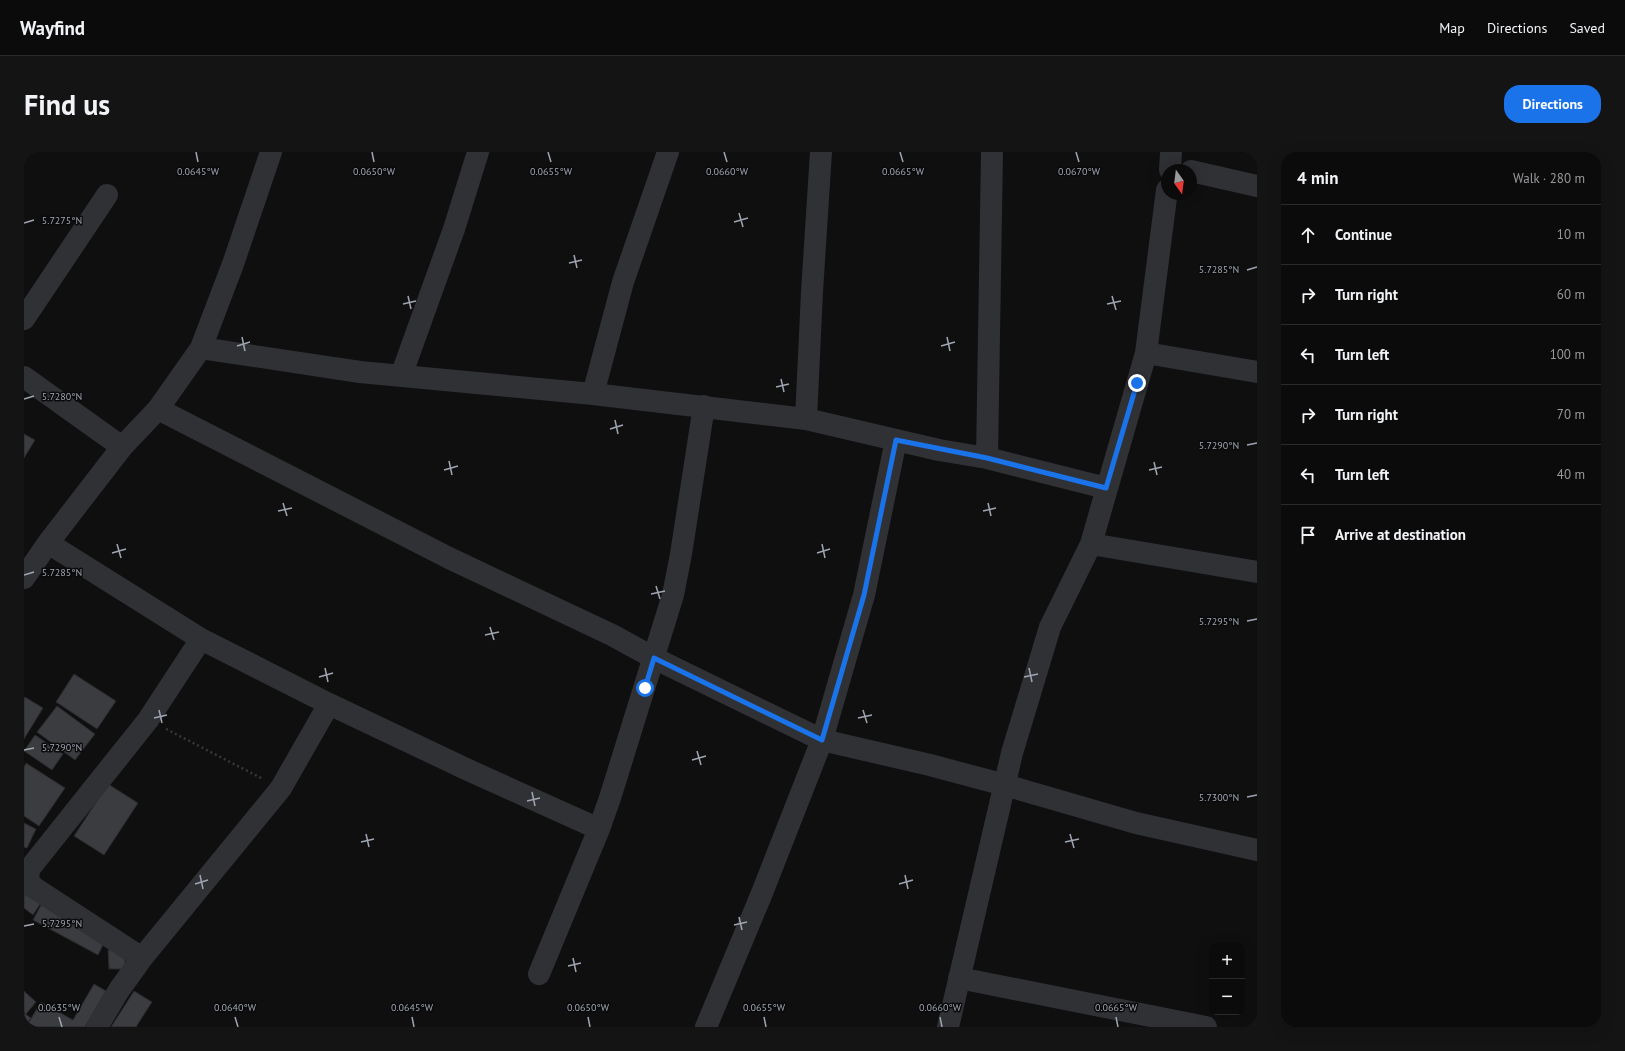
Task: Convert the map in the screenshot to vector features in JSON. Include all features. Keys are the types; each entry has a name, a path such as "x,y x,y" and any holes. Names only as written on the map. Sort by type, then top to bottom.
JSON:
{"street":[{"path":"24,578 48,543 122,447 158,409 201,348 233,264 270,152"},
{"path":"401,376 454,229 478,152"},
{"path":"593,394 623,282 668,152"},
{"path":"806,419 821,152"},
{"path":"987,458 992,152"},
{"path":"1197,172 1257,186"},
{"path":"24,319 107,195"},
{"path":"948,1027 1012,753 1050,627 1091,544 1146,353 1166,200"},
{"path":"201,348 360,372 593,394 806,419 896,440 987,458 1106,488"},
{"path":"1146,353 1257,372"},
{"path":"24,377 122,447"},
{"path":"539,974 599,829 673,595 680,561 704,406"},
{"path":"158,409 449,558 612,635 654,658 822,740 930,765 1136,823 1257,850"},
{"path":"706,1027 762,893 822,740 864,595 896,440"},
{"path":"48,543 201,639 329,704 466,769 599,829"},
{"path":"1091,544 1257,572"},
{"path":"142,958 33,887 27,876 30,868 148,720 201,639"},
{"path":"97,1027 119,990 142,958 281,788 329,704"},
{"path":"959,978 1132,1020 1206,1027"}],"path":[{"path":"148,720 281,788"}],"building":[{"path":"24,434 35,440 24,458"},
{"path":"74,674 116,701 97,729 56,702"},
{"path":"25,697 43,708 24,739 24,698"},
{"path":"57,706 95,734 75,760 37,732"},
{"path":"35,735 63,754 52,770 24,751"},
{"path":"26,763 65,788 39,826 24,816 24,767"},
{"path":"108,784 138,803 104,855 74,836"},
{"path":"24,823 36,829 27,848 24,847"},
{"path":"24,888 42,901 33,915 24,908"},
{"path":"41,905 106,939 98,955 33,920"},
{"path":"108,950 125,950 125,969 109,969"},
{"path":"94,984 106,991 85,1027 26,1027 41,1002 73,1020"},
{"path":"24,991 36,1002 26,1014 24,1012"},
{"path":"134,991 152,1002 136,1027 111,1027"},
{"path":"24,1013 31,1018 25,1027 24,1027"}],"route":[{"path":"645,688 654,658 822,740 864,595 896,440 939,450 987,458 1106,488 1137,383"}]}
